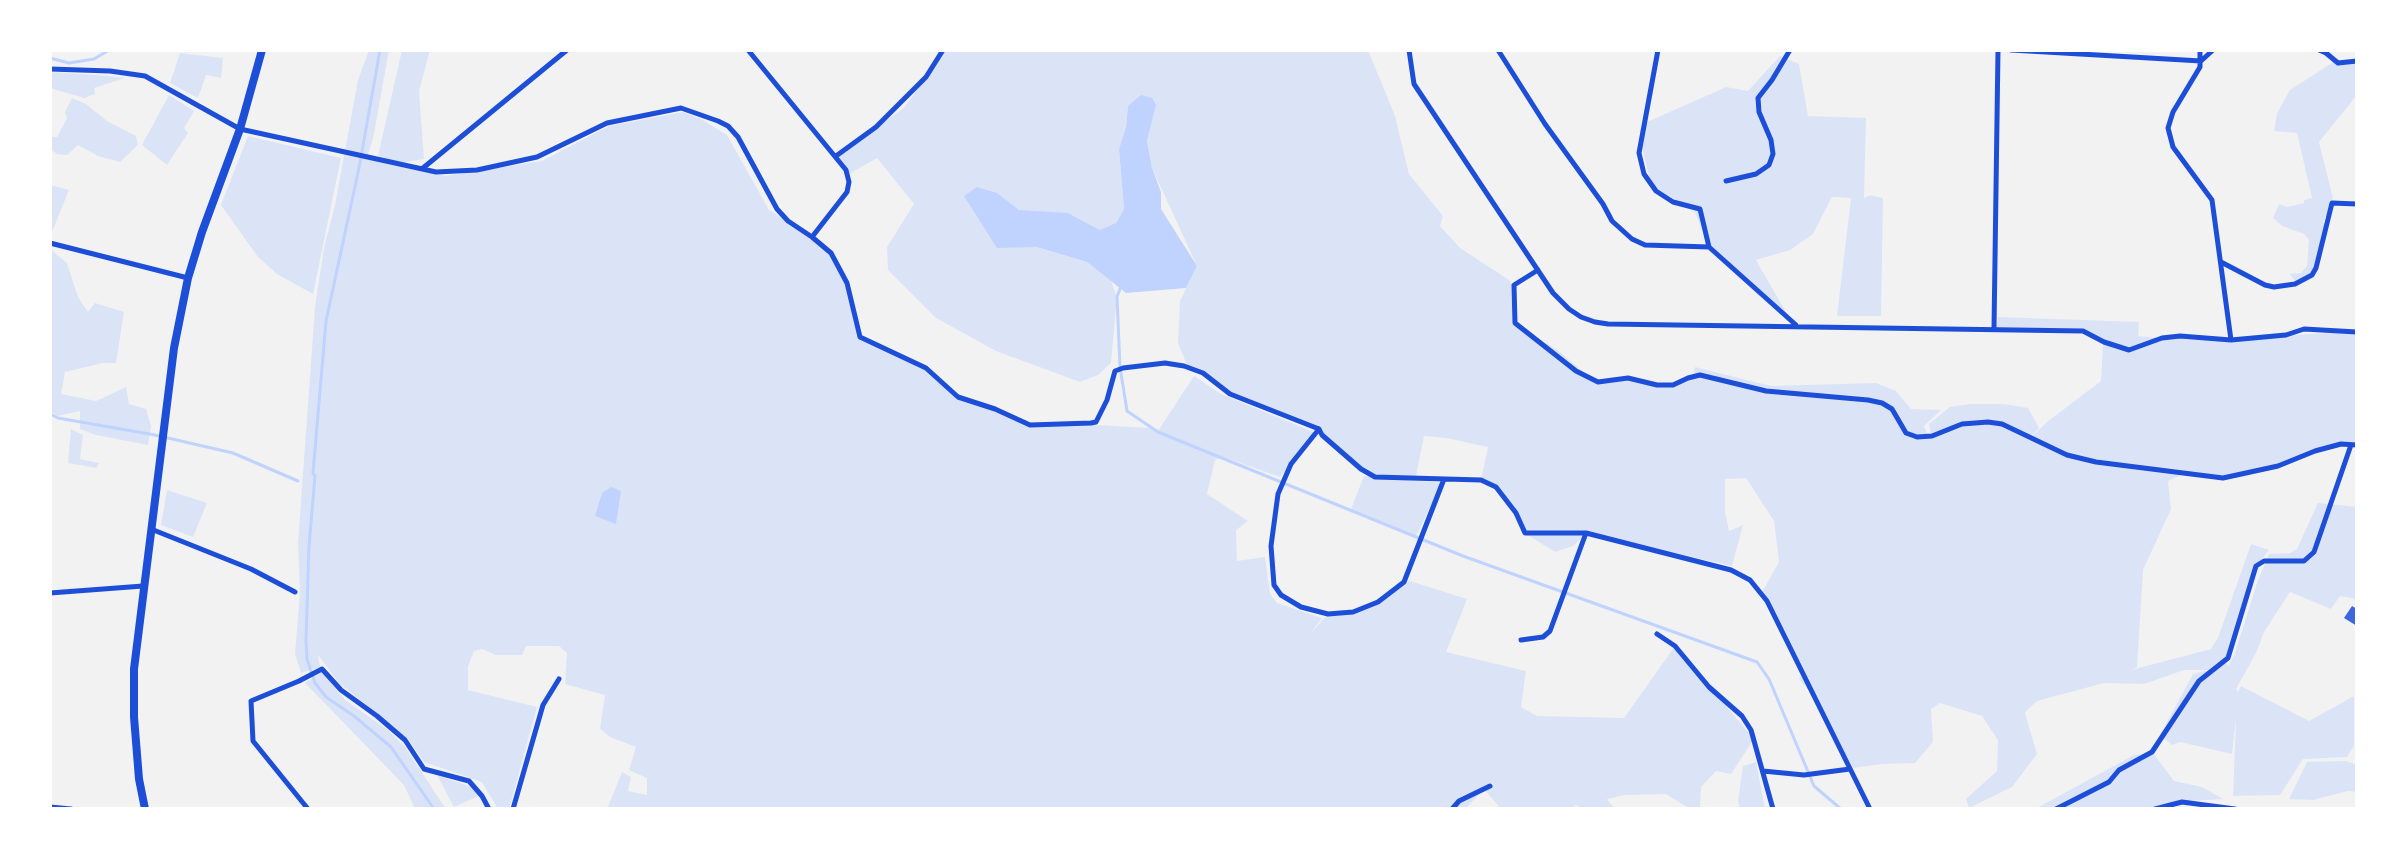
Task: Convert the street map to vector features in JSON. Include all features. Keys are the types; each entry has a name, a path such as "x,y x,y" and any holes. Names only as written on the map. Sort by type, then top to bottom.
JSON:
{"main road":[{"path":"145,809 134,717 134,669 174,348 188,278 240,129 262,50"}],"street":[{"path":"422,169 567,50"},
{"path":"748,50 846,170 849,182 847,192 812,237"},
{"path":"836,156 876,127 926,77 943,50"},
{"path":"1409,50 1414,84 1553,293 1569,309 1595,322 2083,331 2129,350 2162,338 2180,336 2231,340 2286,335 2304,329 2357,332"},
{"path":"1498,50 1612,221 1632,239 1645,245 1709,247"},
{"path":"1658,50 1639,153 1644,174 1656,191 1673,202 1700,209 1709,247 1797,326"},
{"path":"1726,181 1756,174 1769,165 1773,154 1771,140 1759,112 1758,98 1790,50"},
{"path":"1994,329 1998,50"},
{"path":"2011,50 2201,61"},
{"path":"2200,50 2201,61"},
{"path":"2213,50 2201,61 2194,79 2173,112 2168,128 2173,147 2212,200 2231,340"},
{"path":"2319,50 2338,63 2357,61"},
{"path":"50,69 110,71 145,76 240,129 422,169 452,172 525,159 607,123 681,108 728,126 738,137 777,209 831,253 847,283 860,337 926,368 958,397 1030,425 1091,423 1096,422 1107,400 1115,371 1165,363 1184,366 1203,373 1230,394 1319,429 1340,451 1375,477 1481,480 1496,487 1516,513 1525,533 1586,533 1731,570 1750,580 1767,601 1870,809"},
{"path":"2220,262 2265,285 2295,284 2312,275 2316,268 2332,203 2357,204"},
{"path":"50,243 188,278"},
{"path":"1538,270 1514,285 1515,323 1576,371 1598,382 1628,378 1657,385 1673,385 1700,375 1766,391 1868,400 1892,409 1906,433 1917,437 1932,436 1962,424 1988,422 2002,424 2042,445 2082,459 2223,478 2278,466 2341,444 2354,445 2314,552 2304,561 2264,561 2256,566 2228,658 2199,681 2152,752 2119,770 2109,782 2056,809"},
{"path":"1319,429 1291,464 1278,494 1271,546 1274,585 1281,595 1301,607 1328,614 1353,612 1378,602 1404,582 1444,479"},
{"path":"150,529 251,569 295,592"},
{"path":"1521,640 1543,637 1550,631 1586,533"},
{"path":"50,593 143,586"},
{"path":"1657,634 1675,646 1709,687 1742,716 1751,730 1773,809"},
{"path":"308,809 253,741 251,701 322,669 341,690 405,740 424,769 469,781 489,809"},
{"path":"513,809 543,705 559,679"},
{"path":"1763,771 1808,774 1850,769"},
{"path":"1452,809 1459,801 1490,786"},
{"path":"2155,809 2182,802 2235,809"},
{"path":"50,807 71,809"}],"shaded area":[{"path":"369,50 389,50 367,157 387,164 446,176 542,161 609,126 683,112 701,119 727,135 769,210 831,253 847,283 860,337 926,368 965,400 1030,425 1095,425 1158,431 1194,376 1221,394 1316,433 1280,477 1195,447 1219,458 1215,460 1207,494 1248,521 1236,530 1237,561 1265,557 1270,594 1277,603 1322,618 1310,634 1328,614 1353,612 1410,581 1467,599 1446,652 1526,671 1521,707 1537,716 1624,718 1675,646 1754,739 1731,774 1716,771 1701,787 1700,809 1690,809 1666,794 1625,795 1607,799 1615,809 1585,809 1575,805 1572,809 1501,809 1484,789 1465,809 607,809 622,772 631,777 628,791 647,795 647,778 629,770 636,747 610,737 600,729 605,695 565,684 567,653 559,646 526,646 522,655 496,655 482,649 474,651 468,667 468,690 537,707 509,809 498,809 482,782 424,762 407,738 339,683 318,655 320,667 301,673 295,654 300,592 298,543 315,307 358,80"},
{"path":"402,50 430,50 419,91 424,159 400,163 378,156"},
{"path":"940,50 1368,50 1395,116 1409,174 1443,216 1440,226 1460,248 1509,280 1512,284 1515,323 1560,352 1595,382 1628,378 1656,386 1674,384 1699,375 1694,374 1695,367 1771,386 1876,383 1896,391 1911,409 1941,410 1924,426 1928,436 1931,435 1929,424 1950,407 2004,404 2028,408 2039,428 2026,442 2101,381 2103,343 2083,331 1996,329 1998,317 2139,322 2138,336 2156,338 2150,341 2162,338 2251,339 2357,332 2357,446 2334,446 2268,469 2226,477 2186,473 2168,481 2171,509 2143,570 2137,667 2131,670 2211,649 2218,638 2251,544 2269,550 2256,566 2231,656 2213,671 2226,663 2228,666 2269,554 2290,553 2297,549 2318,503 2357,507 2357,599 2340,596 2331,609 2290,592 2264,632 2236,689 2238,692 2241,686 2309,721 2354,696 2354,746 2347,757 2303,759 2280,795 2233,796 2236,718 2232,754 2180,742 2172,745 2160,735 2193,674 2209,670 2184,670 2144,684 2104,683 2037,701 2025,713 2037,754 2012,787 1969,808 1966,799 1997,771 1998,740 1982,716 1940,703 1931,709 1933,742 1915,763 1853,768 1816,699 1799,679 1803,673 1761,594 1779,562 1774,521 1746,478 1725,479 1725,512 1729,531 1743,525 1732,566 1586,533 1573,546 1555,552 1526,534 1516,513 1492,485 1481,480 1488,447 1446,438 1424,436 1416,476 1384,477 1442,483 1416,536 1351,509 1364,476 1373,477 1319,429 1230,394 1187,365 1178,343 1180,301 1197,266 1152,168 1147,141 1156,105 1128,106 1119,149 1124,209 1116,223 1104,232 1068,213 1017,242 1087,262 1111,281 1117,297 1111,363 1098,375 1080,382 996,351 936,318 888,270 887,247 914,204 877,158 847,175 836,156 904,108"},
{"path":"180,53 223,58 221,78 206,75 198,98 170,83"},
{"path":"1780,56 1799,64 1808,116 1866,118 1864,198 1870,195 1883,198 1881,316 1837,316 1851,198 1832,197 1813,234 1790,250 1756,260 1791,321 1709,247 1695,212 1651,185 1641,143 1645,123 1726,87 1748,91"},
{"path":"2357,59 2357,95 2319,142 2333,198 2323,222 2314,272 2295,281 2290,274 2301,273 2307,266 2309,240 2304,234 2282,226 2273,218 2279,204 2287,207 2312,198 2297,133 2274,131 2277,113 2290,90 2335,61"},
{"path":"50,72 125,78 94,88 95,94 84,98 50,88"},
{"path":"169,95 194,111 184,128 188,133 167,165 142,145"},
{"path":"72,98 136,136 138,145 120,162 98,156 78,145 67,155 57,154 50,149 50,137 57,137 67,118 65,112"},
{"path":"248,136 341,158 313,294 277,274 258,257 221,205"},
{"path":"50,185 69,190 50,237"},
{"path":"50,249 67,263 78,297 88,312 95,303 124,312 116,363 65,372 61,394 96,401 126,387 129,404 146,409 151,426 148,445 80,429 80,411 57,416 50,411"},
{"path":"71,429 83,435 80,459 99,463 97,468 68,463"},
{"path":"167,490 207,503 193,537 161,525"},
{"path":"322,672 345,700 388,730 405,747 446,809 415,809 404,785 305,683"},
{"path":"2153,753 2174,781 2202,787 2223,799 2188,801 2145,809 2035,809 2134,755"},
{"path":"2346,761 2357,765 2357,792 2348,791 2313,800 2289,799 2307,762"},
{"path":"1756,762 1765,809 1740,809 1738,801 1743,766"},
{"path":"437,775 471,787 479,796 454,807"}],"water":[{"path":"1141,95 1152,98 1156,105 1147,141 1161,192 1161,209 1197,266 1186,288 1126,293 1087,262 1036,247 997,248 964,196 977,187 997,193 1019,210 1068,213 1100,230 1116,223 1124,209 1119,149 1128,106"},
{"path":"611,487 621,491 616,524 595,516 602,493"}],"building":[{"path":"2352,606 2357,609 2357,626 2344,618"}],"waterway":[{"path":"50,58 69,63 94,59 109,50"},
{"path":"380,50 359,168 326,321 313,473 307,659 315,683 326,697 391,747 434,809"},
{"path":"1121,286 1117,297 1120,367 1127,411 1158,432 1463,556 1757,662 1769,679 1814,786 1841,809"},
{"path":"50,414 233,453 298,481"}]}
